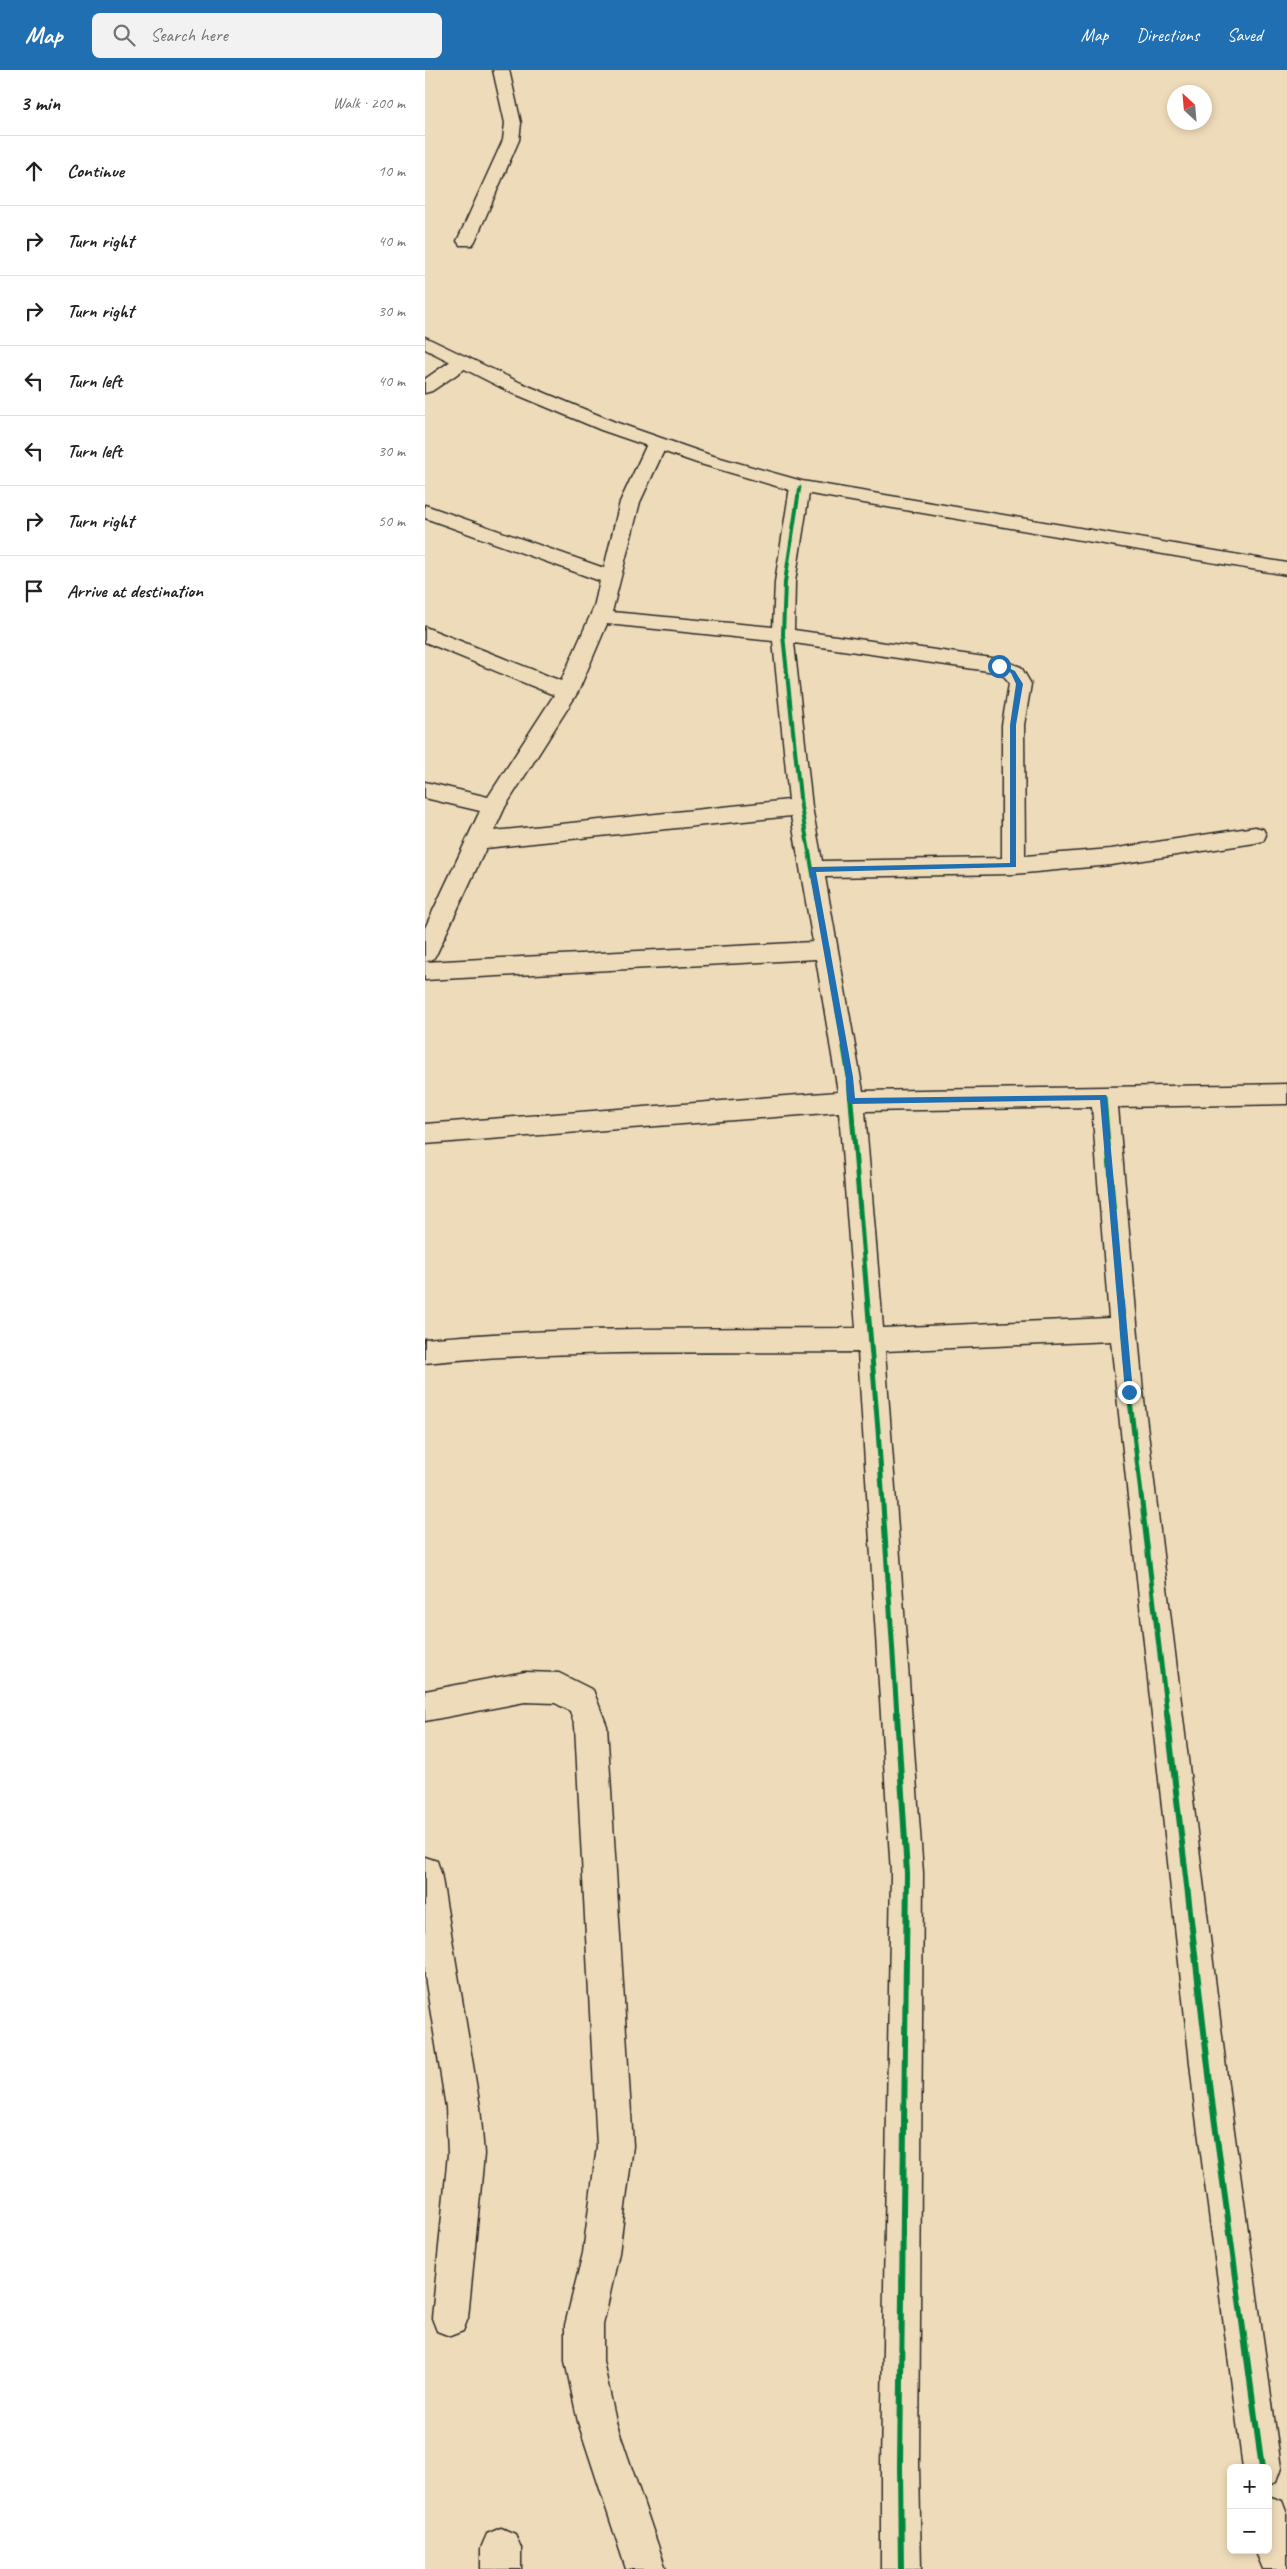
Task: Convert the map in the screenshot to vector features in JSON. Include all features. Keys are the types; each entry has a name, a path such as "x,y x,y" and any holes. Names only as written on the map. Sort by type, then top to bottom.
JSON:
{"street":[{"path":"466,241 511,140 513,123 501,70"},
{"path":"425,342 462,362 554,404 657,444 730,469 800,487 1287,569"},
{"path":"425,387 462,362"},
{"path":"426,948 494,806 567,692 600,617 630,502 657,444"},
{"path":"800,487 785,582 783,635 801,807 849,1077 871,1340 907,1873 900,2466 901,2569"},
{"path":"425,511 610,577"},
{"path":"600,617 783,635 999,666 1013,672 1020,684 1013,725 1014,866"},
{"path":"425,634 567,692"},
{"path":"425,790 494,806"},
{"path":"477,841 801,807"},
{"path":"812,869 1014,866 1111,858 1255,835"},
{"path":"425,971 826,950"},
{"path":"425,1134 851,1101 1287,1094"},
{"path":"1104,1097 1123,1328 1213,2109 1260,2464"},
{"path":"425,1351 469,1346 616,1338 871,1340 1123,1328"},
{"path":"425,1706 525,1687 559,1688 582,1700 591,1726 615,2146 601,2253 584,2326 584,2361 597,2422 646,2569"},
{"path":"425,1873 463,2107 466,2154 450,2318"},
{"path":"1272,2540 1284,2569"}],"cycle path":[{"path":"800,487 785,582 783,635 801,807 849,1077 878,1430 907,1873 900,2466 901,2569"},
{"path":"1104,1097 1129,1392 1213,2109 1261,2464"}],"route":[{"path":"999,666 1013,672 1020,684 1018,705 1013,725 1012,754 1014,866 812,869 849,1077 851,1101 1104,1097 1129,1392"}]}
